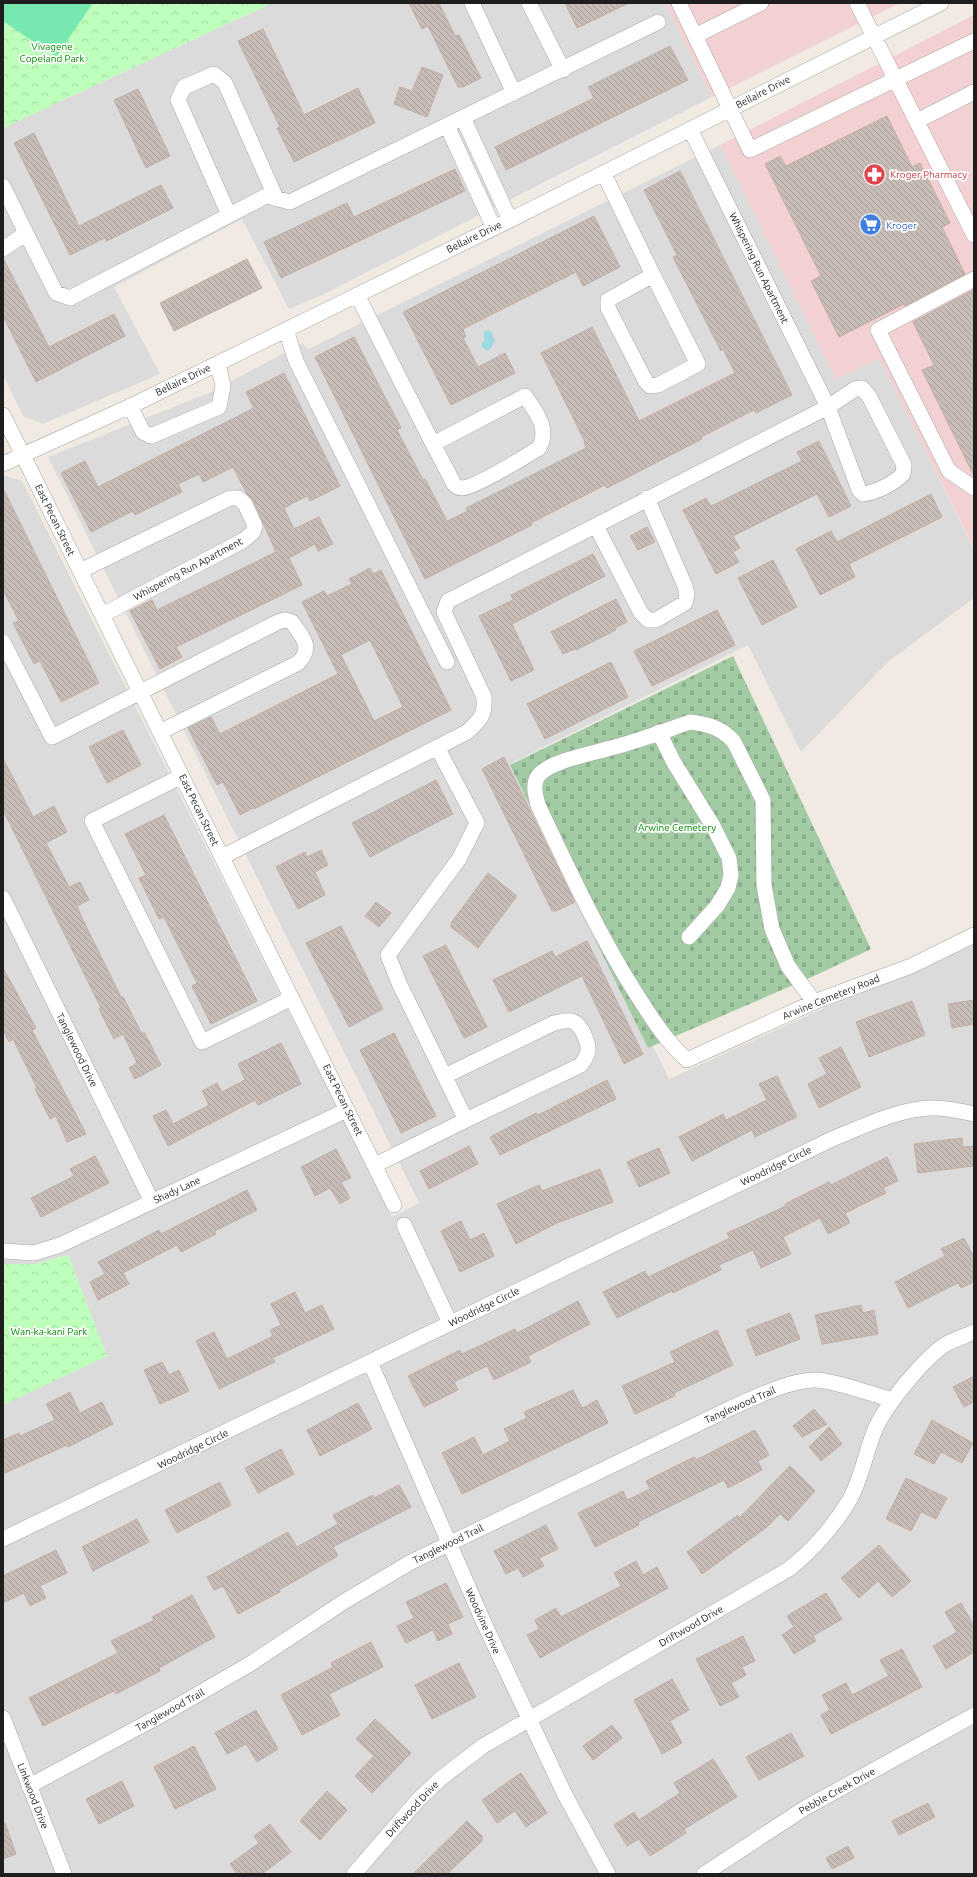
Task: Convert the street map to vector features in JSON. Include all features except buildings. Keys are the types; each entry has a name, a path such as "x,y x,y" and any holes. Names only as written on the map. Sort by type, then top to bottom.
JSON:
{"street":[{"path":"472,3 514,93"},
{"path":"529,3 563,70"},
{"path":"679,3 750,150 974,41"},
{"path":"695,36 761,3"},
{"path":"857,3 974,235"},
{"name":"Bellaire Drive","path":"3,464 22,454 130,406 604,174 730,108 940,3"},
{"path":"3,186 56,293 70,298 266,196 290,202 563,70 658,22"},
{"path":"229,215 178,100 184,87 214,74 225,83 276,198"},
{"path":"917,122 974,92"},
{"path":"463,118 510,220"},
{"path":"447,126 494,228"},
{"name":"Whispering Run Apartment","path":"222,857 467,732 481,719 484,710 484,697 444,612 448,601 596,526 647,498 828,407 855,389 862,388 869,396 904,465 903,474 898,479 872,493 863,494 859,490 828,407 690,129"},
{"path":"604,174 698,364 658,386 650,386 646,382 608,308 608,300 653,275"},
{"path":"3,249 26,233"},
{"path":"974,279 878,330 949,471 974,488"},
{"path":"357,295 432,444 454,484 463,488 495,474 539,448 544,440 544,431 536,413 525,396 432,444"},
{"path":"286,330 296,361 447,662"},
{"path":"130,406 143,432 151,436 219,407 224,386 218,363"},
{"name":"East Pecan Street","path":"3,415 394,1205"},
{"name":"Whispering Run Apartment","path":"80,571 230,498 238,498 244,504 255,526 253,532 244,540 102,615"},
{"path":"596,526 641,613 648,620 656,620 685,603 686,595 685,586 647,498"},
{"path":"3,642 52,737 278,622 285,620 292,622 305,641 307,647 306,656 298,663 160,732"},
{"path":"688,937 717,906 728,888 731,875 729,858 712,826 673,761 659,732 690,722 701,723 720,729 734,742 763,800 764,885 772,929 788,966 814,1002"},
{"name":"Arwine Cemetery Road","path":"659,732 612,748 580,756 553,766 538,776 534,788 541,813 622,970 659,1030 673,1047 687,1060 814,1002 911,966 974,935"},
{"path":"437,747 477,823 458,859 388,955 399,983 466,1120"},
{"path":"182,776 92,821 145,928 202,1042 292,998"},
{"name":"Tanglewood Drive","path":"3,898 152,1202"},
{"path":"374,1165 580,1065 586,1057 588,1050 586,1040 577,1023 571,1021 554,1023 445,1076"},
{"name":"Woodridge Circle","path":"3,1539 199,1446 450,1323 823,1144 873,1122 926,1108 955,1110 974,1114"},
{"name":"Shady Lane","path":"3,1251 34,1253 60,1245 347,1110"},
{"path":"404,1225 450,1323"},
{"name":"Driftwood Drive","path":"354,1874 418,1800 440,1779 483,1746 789,1569 807,1554 820,1540 849,1500 874,1431 883,1413 917,1371 946,1344 974,1332"},
{"name":"Woodvine Drive","path":"370,1362 484,1623 564,1795 608,1874"},
{"name":"Tanglewood Trail","path":"29,1786 167,1712 250,1664 352,1597 411,1562 731,1408 778,1388 796,1382 814,1380 893,1400"},
{"name":"Pebble Creek Drive","path":"704,1874 806,1808 974,1715"},
{"name":"Linkwood Drive","path":"3,1718 64,1874"}],"shaded area":[{"path":"272,3 665,3 712,97 322,295 289,309 242,219 114,287 160,374 43,424 23,416 3,375 3,128"},
{"path":"665,3 900,3 712,97"},
{"path":"974,15 974,548 879,358 836,379 720,145"},
{"path":"720,145 836,379 879,357 974,549 974,598 889,661 801,752 748,645 512,763 669,1079 974,939 974,1874 3,1874 3,1405 106,1355 68,1255 35,1264 3,1264 3,475 22,481 392,1217 419,1203 48,457 211,392 303,343 307,350"}],"green space":[{"name":"Vivagene Copeland Park","path":"3,3 272,3 3,128"},
{"path":"3,3 93,3 56,57 3,21"},
{"name":"Arwine Cemetery","path":"733,656 871,949 814,976 648,1048 510,765"},
{"name":"Wan-ka-kani Park","path":"68,1255 107,1356 3,1405 3,1264 35,1264"}],"water":[{"path":"488,330 491,331 495,341 491,348 487,351 481,346 484,340 483,333"}],"place":[{"name":"Kroger Pharmacy","path":"874,174"},
{"name":"Kroger","path":"871,225"}]}
